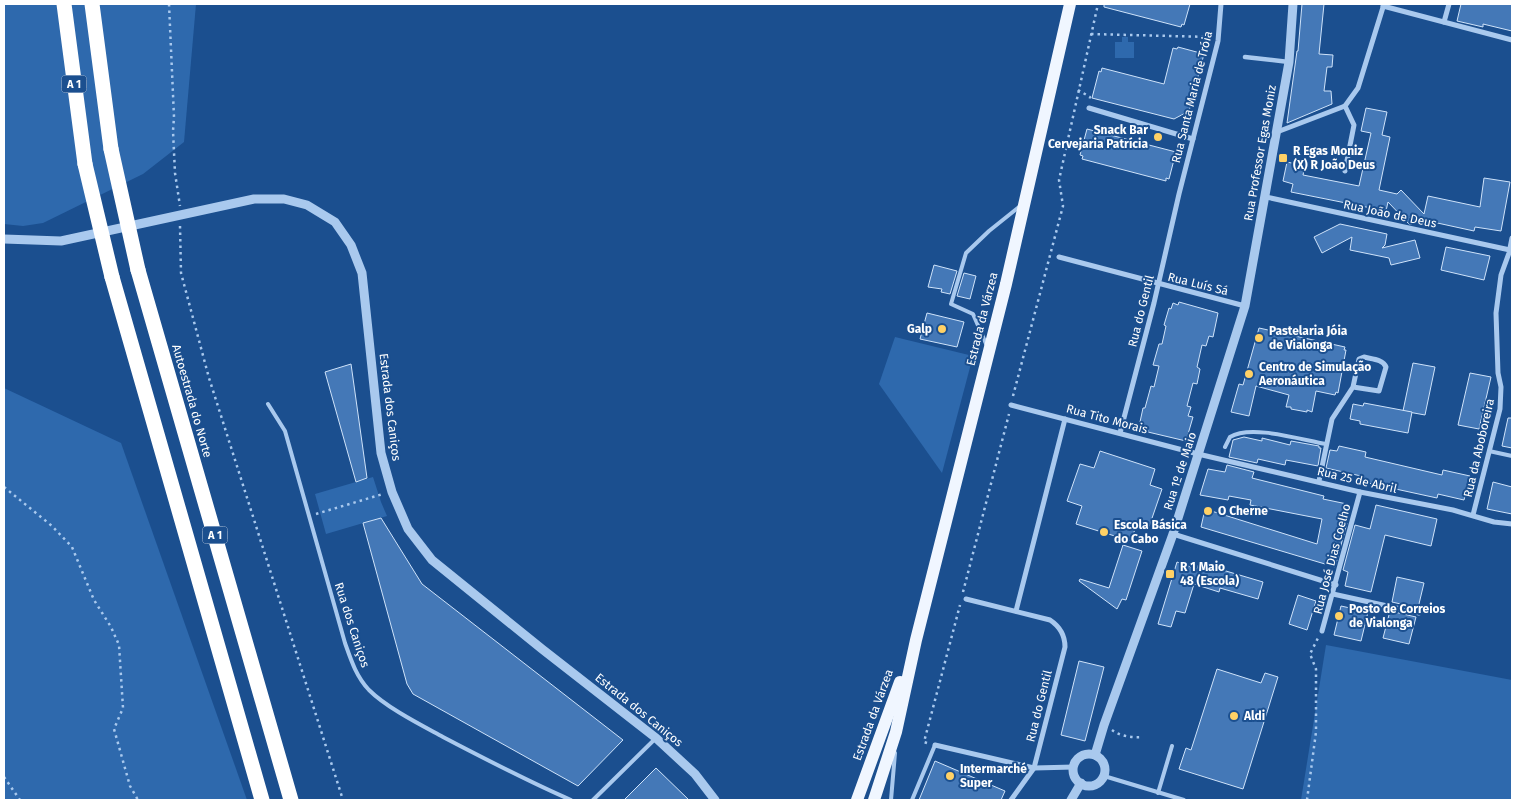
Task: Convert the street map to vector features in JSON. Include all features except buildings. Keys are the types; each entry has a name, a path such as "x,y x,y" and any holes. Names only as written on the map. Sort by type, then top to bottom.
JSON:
{"highway":[{"name":"A 1","path":"64,4 85,164 112,277 262,800"},
{"name":"Autoestrada do Norte","path":"92,4 111,149 138,270 291,800"}],"main road":[{"name":"Estrada da Várzea","path":"874,800 896,732 916,640 1025,202 1070,4"},
{"name":"Estrada da Várzea","path":"857,800 916,640"}],"street":[{"name":"Rua Santa Maria de Tróia","path":"1179,194 1219,37 1221,4"},
{"name":"Rua Professor Egas Moniz","path":"1245,306 1289,62 1293,4"},
{"path":"1444,22 1449,4"},
{"path":"1277,132 1345,106 1358,88 1383,5 1512,40"},
{"path":"1245,57 1289,62"},
{"path":"1345,106 1354,124 1345,171"},
{"path":"1090,108 1193,140"},
{"name":"Rua do Gentil","path":"1120,433 1179,194"},
{"name":"Rua João de Deus","path":"1266,197 1510,250"},
{"name":"Estrada dos Caniços","path":"4,239 61,241 254,199 284,199 307,205 335,222 351,245 362,273 380,445 392,492 408,529 432,560 656,738 695,774 715,800"},
{"name":"Rua da Aboboreira","path":"1473,516 1500,409 1501,387 1498,373 1496,313 1502,275 1512,238"},
{"name":"Rua Luís Sá","path":"1059,258 1245,306"},
{"name":"Rua 1º de Maio","path":"1095,755 1173,534 1245,306"},
{"path":"1319,481 1332,420 1353,387 1360,358 1364,357 1382,361 1385,364 1386,367 1379,391 1353,387"},
{"name":"Rua Tito Morais","path":"1011,405 1198,454"},
{"path":"1016,611 1065,419"},
{"name":"Rua 25 de Abril","path":"1198,454 1360,492 1454,510 1494,522 1512,524"},
{"name":"Rua José Dias Coelho","path":"1322,631 1334,594 1360,492"},
{"path":"1173,534 1336,585"},
{"path":"1334,594 1419,613"},
{"name":"Rua do Gentil","path":"966,599 1050,620 1060,630 1065,642 1034,768"},
{"path":"935,745 1034,768 1074,767"},
{"path":"1086,754 1095,755 1103,761 1105,766 1104,776 1094,785 1080,783 1075,776 1074,767 1078,759 1086,754"},
{"path":"1011,800 1034,768"},
{"path":"1071,800 1080,783"}],"lane":[{"path":"988,350 973,314 951,304 966,253 989,231 1025,202"},
{"name":"Rua dos Caniços","path":"268,404 285,431 355,673 369,690 430,730 522,778 570,800"},
{"path":"1225,447 1230,437 1241,432 1257,432 1326,444"},
{"path":"1489,451 1512,456"},
{"path":"891,800 896,732"},
{"path":"593,800 656,738"},
{"path":"912,800 935,745"},
{"path":"1158,793 1172,746"},
{"path":"1104,776 1184,800"}],"path":[{"path":"169,4 175,173 180,200 181,273 209,378 343,800"},
{"path":"935,745 924,742 1063,206 1059,180 1098,4"},
{"path":"1091,34 1219,37"},
{"path":"1078,90 1090,97 1090,108"},
{"path":"4,486 52,526 72,547 94,600 111,627 119,645 123,708 114,729 130,786 138,800"},
{"path":"309,516 392,492"},
{"path":"1307,800 1316,732 1316,669 1310,654 1322,631"},
{"path":"1104,725 1116,733 1134,738 1142,737"},
{"path":"4,777 20,800"}],"shaded area":[{"path":"4,4 196,4 184,142 143,174 43,223 23,226 4,224"},
{"path":"1122,37 1128,37 1128,42 1134,42 1134,58 1115,58 1115,42 1122,42"},
{"path":"895,337 973,356 942,473 879,384"},
{"path":"4,388 121,443 247,800 4,800"},
{"path":"373,477 387,516 326,534 315,494"},
{"path":"1326,645 1512,680 1512,800 1301,800"}],"place":[{"name":"Snack Bar Cervejaria Patrícia","path":"1158,137"},
{"name":"R Egas Moniz (X) R João Deus","path":"1283,158"},
{"name":"Galp","path":"942,329"},
{"name":"Pastelaria Jóia de Vialonga","path":"1259,338"},
{"name":"Centro de Simulação Aeronáutica","path":"1249,374"},
{"name":"O Cherne","path":"1208,511"},
{"name":"Escola Básica do Cabo","path":"1104,532"},
{"name":"R 1 Maio 48 (Escola)","path":"1170,574"},
{"name":"Posto de Correios de Vialonga","path":"1339,616"},
{"name":"Aldi","path":"1234,716"},
{"name":"Intermarché Super","path":"950,776"}]}
